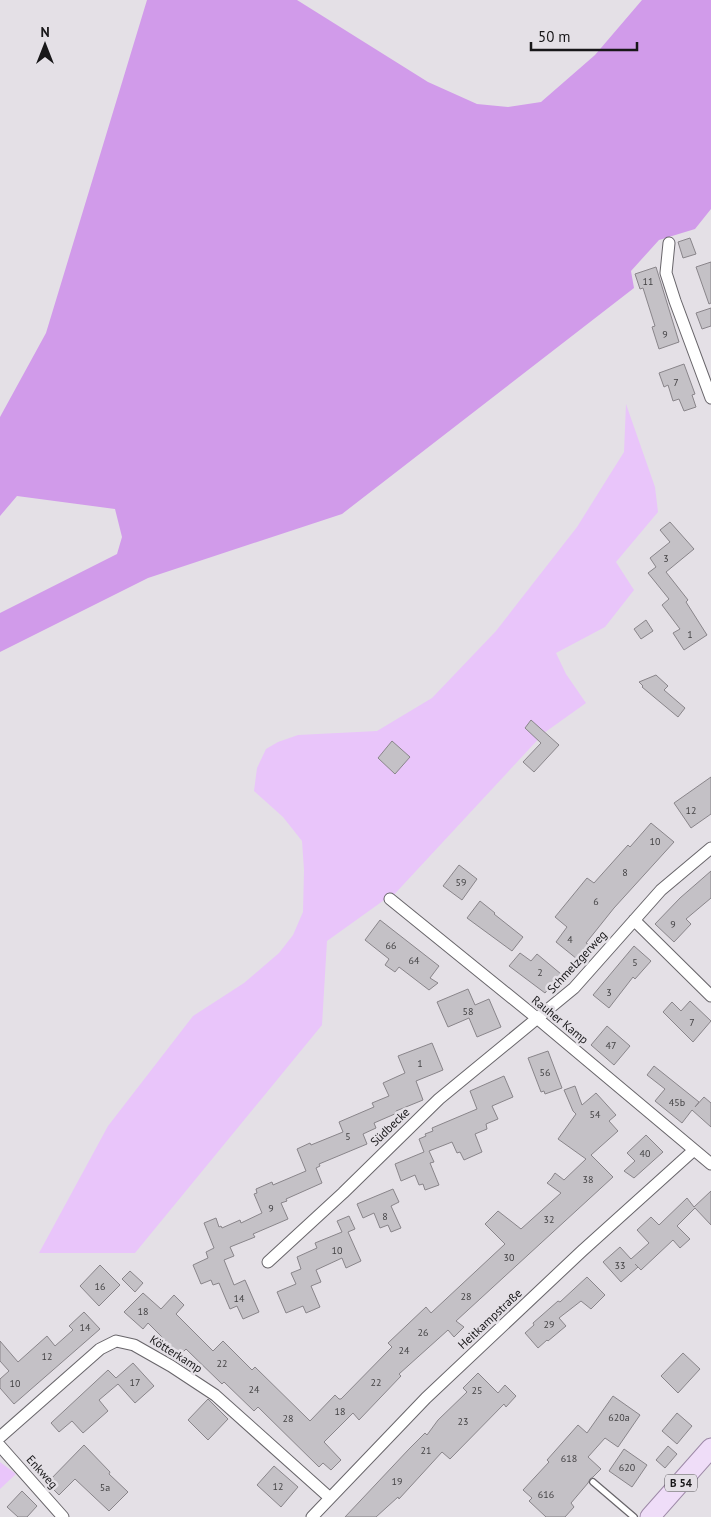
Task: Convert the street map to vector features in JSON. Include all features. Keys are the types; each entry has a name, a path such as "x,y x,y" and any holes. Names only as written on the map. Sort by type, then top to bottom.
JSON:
{"main road":[{"name":"B 54","path":"650,1517 711,1448"}],"street":[{"path":"669,243 666,273 711,398"},
{"name":"Schmelzgerweg","path":"538,1019 574,988 661,890 711,848"},
{"name":"Rauher Kamp","path":"390,899 538,1019 711,1164"},
{"path":"634,920 711,996"},
{"name":"Südbecke","path":"268,1262 439,1099 538,1019"},
{"name":"Heitkampstraße","path":"312,1517 433,1391 582,1251 694,1150"},
{"name":"Kötterkamp","path":"0,1438 100,1349 116,1341 134,1344 215,1395 330,1498"},
{"name":"Enkweg","path":"0,1446 64,1517"}],"lane":[{"path":"593,1482 634,1517"}],"shaded area":[{"path":"147,0 297,0 428,82 477,104 508,107 541,102 595,55 642,0 711,0 711,209 695,229 659,240 631,271 634,288 342,514 148,578 0,652 0,613 117,554 122,537 115,509 17,496 0,516 0,417 46,333"},
{"path":"626,404 655,487 658,512 616,562 634,590 605,627 556,653 566,674 586,703 544,733 390,899 387,898 327,941 322,1025 135,1253 39,1253 108,1126 193,1016 244,983 279,953 293,935 303,912 304,870 302,841 283,817 254,791 257,768 266,749 278,742 298,735 377,731 432,698 496,631 577,527 624,452"},
{"path":"0,1462 16,1474 0,1489"}],"building":[{"path":"690,238 696,254 683,258 678,242"},
{"path":"711,262 711,303 709,304 696,267"},
{"path":"656,267 679,342 659,349 652,327 655,326 643,288 640,289 635,274"},
{"path":"711,308 711,326 702,329 696,313"},
{"path":"684,364 695,394 692,395 696,407 684,411 679,399 673,401 668,385 664,387 659,373"},
{"path":"670,522 694,549 666,572 688,600 686,602 707,635 684,650 673,633 680,629 662,605 669,599 648,573 656,567 650,558 670,542 660,530"},
{"path":"646,620 653,631 641,639 634,629"},
{"path":"656,675 668,686 664,690 685,708 678,717 642,687 639,682"},
{"path":"531,720 559,745 534,772 523,762 541,743 525,728"},
{"path":"392,741 410,757 395,774 378,758"},
{"path":"711,777 711,814 691,828 674,803"},
{"path":"651,823 674,842 614,908 586,943 589,945 577,959 556,942 567,927 555,917 587,878 594,883 628,845 630,847"},
{"path":"459,865 477,879 462,900 443,886"},
{"path":"711,871 711,898 686,919 691,924 674,942 655,924 680,898"},
{"path":"480,901 523,937 512,951 467,918"},
{"path":"380,920 439,966 430,978 438,983 429,990 399,967 395,972 385,965 389,959 365,940"},
{"path":"634,946 651,961 635,979 633,977 609,1008 593,995"},
{"path":"520,953 531,961 537,954 561,974 545,993 509,966"},
{"path":"468,989 475,1005 489,999 501,1027 477,1037 469,1018 448,1027 437,1002"},
{"path":"690,1001 711,1021 693,1042 663,1012 672,1002 681,1011"},
{"path":"607,1026 630,1046 614,1065 591,1045"},
{"path":"432,1043 443,1070 416,1081 423,1100 396,1111 397,1113 374,1123 376,1128 363,1134 367,1144 319,1164 320,1166 316,1168 322,1183 281,1203 288,1219 253,1234 255,1237 230,1247 234,1256 224,1260 234,1285 245,1280 259,1312 243,1319 237,1306 230,1309 219,1283 213,1285 211,1280 201,1284 193,1265 208,1258 206,1252 214,1248 204,1223 216,1218 219,1227 221,1226 222,1228 240,1220 241,1223 262,1213 254,1194 257,1193 256,1189 272,1182 273,1185 306,1171 297,1149 343,1132 339,1122 374,1107 372,1103 389,1096 383,1083 405,1073 398,1056"},
{"path":"548,1051 562,1088 545,1094 544,1091 541,1092 528,1058"},
{"path":"654,1066 699,1102 695,1107 704,1097 711,1103 711,1127 692,1110 682,1123 655,1101 665,1089 647,1075"},
{"path":"504,1076 513,1097 492,1106 498,1119 486,1124 487,1129 475,1134 482,1152 464,1160 460,1152 457,1153 452,1142 429,1151 434,1162 430,1163 439,1185 425,1190 423,1184 419,1185 415,1175 401,1181 395,1164 424,1152 419,1139 433,1131 432,1128 477,1109 470,1091"},
{"path":"575,1086 582,1105 596,1093 616,1115 609,1121 618,1131 591,1155 613,1177 456,1321 464,1327 454,1337 448,1330 399,1374 401,1376 359,1420 353,1413 324,1442 341,1460 331,1470 323,1463 319,1467 258,1407 254,1411 224,1382 222,1384 186,1349 180,1355 148,1323 143,1329 124,1312 143,1293 161,1309 174,1295 184,1305 176,1314 213,1351 223,1341 252,1370 255,1367 310,1421 335,1395 341,1399 392,1347 388,1343 426,1307 431,1313 505,1244 485,1224 498,1211 521,1229 561,1193 547,1183 555,1173 564,1180 586,1159 558,1139 576,1114 564,1090"},
{"path":"646,1135 663,1152 634,1178 624,1171 635,1161 627,1153"},
{"path":"393,1189 399,1202 391,1206 401,1228 391,1232 388,1225 380,1228 374,1213 363,1218 357,1204"},
{"path":"711,1191 711,1225 695,1208 677,1226 690,1239 680,1248 673,1240 641,1270 638,1267 621,1282 603,1262 620,1247 631,1259 649,1243 637,1230 651,1217 659,1225 687,1198 694,1207"},
{"path":"349,1216 355,1229 348,1232 361,1261 346,1268 342,1258 316,1270 321,1282 311,1286 320,1307 306,1313 303,1306 286,1313 277,1292 296,1284 291,1273 301,1269 297,1257 317,1248 315,1243 342,1232 337,1221"},
{"path":"100,1265 120,1285 99,1306 80,1286"},
{"path":"130,1271 143,1283 135,1292 122,1279"},
{"path":"587,1277 605,1295 591,1309 581,1301 559,1318 566,1326 538,1348 525,1333 534,1325 533,1323 558,1301 560,1302"},
{"path":"84,1312 100,1329 14,1404 0,1388 0,1379 9,1371 0,1361 0,1341 18,1362 47,1336 55,1346 73,1330 69,1326"},
{"path":"683,1353 700,1369 678,1393 661,1376"},
{"path":"133,1363 154,1386 135,1403 118,1384 99,1400 108,1411 83,1433 72,1421 59,1432 51,1423 108,1370 116,1378"},
{"path":"478,1373 498,1393 505,1385 516,1396 506,1407 504,1404 450,1459 442,1452 399,1499 398,1497 376,1517 345,1517 409,1449 425,1433 427,1435 438,1420 467,1392 463,1388"},
{"path":"613,1396 640,1415 618,1447 605,1438 588,1457 601,1469 590,1479 571,1503 574,1507 565,1517 546,1517 529,1501 532,1498 523,1490 549,1462 547,1460 578,1425 587,1433"},
{"path":"208,1399 228,1419 208,1440 188,1420"},
{"path":"677,1413 692,1426 677,1444 662,1431"},
{"path":"84,1445 110,1472 109,1474 128,1492 109,1511 75,1479 59,1495 47,1483"},
{"path":"668,1446 677,1454 665,1468 656,1460"},
{"path":"624,1449 647,1465 632,1487 609,1471"},
{"path":"274,1466 298,1487 281,1507 257,1485"},
{"path":"22,1491 37,1506 27,1517 18,1517 7,1507"}]}
